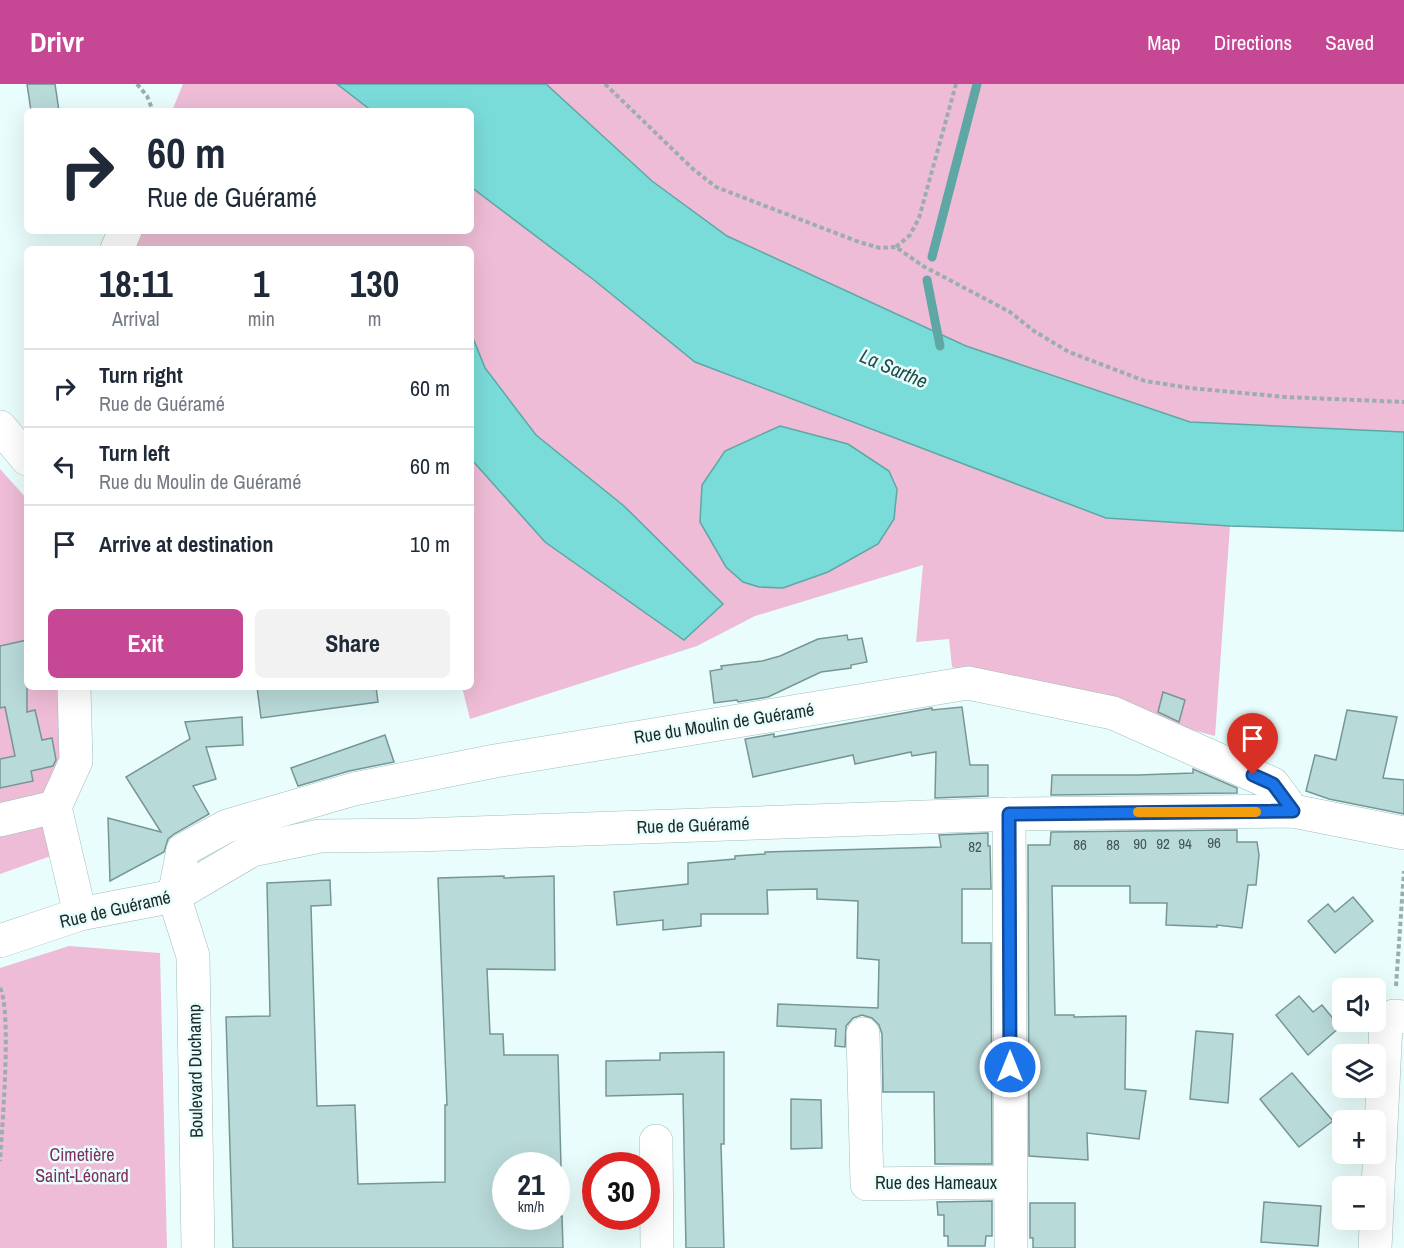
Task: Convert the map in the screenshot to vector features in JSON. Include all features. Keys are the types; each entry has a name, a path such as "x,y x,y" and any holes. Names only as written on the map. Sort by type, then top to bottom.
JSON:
{"street":[{"path":"0,427 24,455"},
{"name":"Rue du Moulin de Guéramé","path":"174,896 183,850 226,826 354,789 495,761 968,683 1113,713 1273,784 1293,811"},
{"path":"74,690 76,761 55,807 80,915"},
{"path":"0,820 55,807"},
{"name":"Rue de Guéramé","path":"0,940 80,915 174,896 252,850 320,836 430,835 1009,814 1293,811 1404,833"},
{"name":"Rue des Hameaux","path":"1009,814 1011,1248"},
{"name":"Boulevard Duchamp","path":"174,896 193,956 198,1248"},
{"path":"1376,1248 1386,1024 1399,1017"},
{"name":"Rue des Hameaux","path":"863,1034 867,1184 1010,1182"},
{"path":"656,1141 657,1248"}],"path":[{"path":"137,84 147,96 152,108"},
{"path":"605,84 693,169 716,187 880,248 896,247 910,235 919,218 956,84"},
{"path":"896,247 923,266 1010,312 1034,331 1069,352 1145,381 1190,388 1285,397 1404,402"},
{"path":"1399,1017 1404,871"},
{"path":"0,988 3,994 6,1020 0,1161"}],"green space":[{"path":"183,84 1404,84 1404,519 1230,526 1215,736 952,667 949,639 916,642 923,565 755,616 697,646 470,719 463,690 474,690 474,246 116,246 122,234 474,234 474,108 173,108"},
{"path":"0,469 24,496 24,690 69,690 65,851 0,874"},
{"name":"Cimetière Saint-Léonard","path":"69,946 160,953 167,1248 0,1248 0,968"}],"water":[{"name":"La Sarthe","path":"337,84 546,84 652,181 727,236 966,346 1190,422 1404,432 1404,531 1230,526 1106,518 695,362 594,280 474,189 474,108 368,108"},
{"path":"474,340 485,368 536,435 624,506 723,604 684,640 545,542 474,462"},
{"path":"780,426 848,444 889,471 897,489 894,519 878,544 828,572 783,588 759,587 743,582 726,567 700,522 702,485 725,451"}],"building":[{"path":"27,84 55,84 59,108 31,108"},
{"path":"847,635 848,640 862,638 867,662 851,665 851,668 821,672 768,697 714,703 710,671 722,669 721,666 762,661 780,656 818,639"},
{"path":"24,641 24,690 27,690 27,712 35,710 42,740 52,738 56,760 53,766 31,771 33,781 0,788 0,759 15,756 5,707 0,708 0,646"},
{"path":"257,690 376,690 378,702 261,718"},
{"path":"1163,692 1185,700 1179,722 1158,712"},
{"path":"962,707 970,765 988,765 988,796 935,798 936,752 912,756 911,752 855,764 853,755 753,777 745,739 774,734 774,737 932,708 932,710"},
{"path":"1347,710 1397,717 1383,778 1404,780 1404,814 1329,799 1306,791 1315,755 1336,760"},
{"path":"242,717 243,745 206,747 216,779 193,786 209,814 168,839 164,852 110,881 108,818 161,832 126,777 190,739 185,722"},
{"path":"385,735 394,762 349,771 298,786 291,768"},
{"path":"1193,769 1237,788 1237,793 1051,795 1052,775 1193,773"},
{"path":"1237,830 1237,842 1257,842 1259,855 1256,885 1248,885 1242,928 1217,925 1217,927 1166,925 1167,903 1130,903 1130,886 1052,886 1055,1015 1126,1016 1125,1089 1146,1091 1139,1139 1087,1133 1088,1160 1029,1156 1028,845 1050,845 1051,832"},
{"path":"988,833 991,889 962,889 962,943 991,943 992,1164 935,1164 934,1092 883,1092 882,1034 879,1025 872,1018 862,1015 853,1018 846,1026 845,1047 835,1046 836,1029 777,1026 778,1004 878,1008 879,960 857,958 858,901 817,899 817,889 767,890 768,914 701,914 701,926 663,930 663,920 617,925 614,892 688,884 688,863 735,859 735,856 765,854 765,852 941,847 939,835"},
{"path":"554,876 555,970 487,969 490,1034 503,1034 504,1055 558,1055 561,1152 492,1152 492,1230 562,1230 563,1248 233,1248 226,1017 270,1016 267,883 330,880 331,905 311,906 317,1106 355,1105 358,1184 445,1182 445,1105 447,1105 438,878"},
{"path":"1353,897 1373,921 1335,953 1308,921 1328,904 1335,912"},
{"path":"1299,996 1313,1012 1322,1005 1332,1017 1332,1032 1334,1032 1308,1055 1276,1015"},
{"path":"1196,1031 1233,1034 1228,1103 1190,1099"},
{"path":"724,1052 724,1144 721,1144 724,1248 686,1248 683,1094 606,1096 606,1061 660,1060 660,1053"},
{"path":"1292,1073 1332,1122 1299,1147 1260,1099"},
{"path":"791,1099 821,1100 822,1148 791,1149"},
{"path":"992,1201 992,1236 986,1236 985,1246 948,1246 948,1236 944,1236 944,1215 938,1215 937,1202"},
{"path":"1264,1202 1321,1206 1318,1246 1261,1242"},
{"path":"1030,1203 1075,1203 1075,1248 1033,1248 1033,1238 1030,1238"}],"waterway":[{"path":"932,257 977,84"},
{"path":"927,280 940,346"}],"slow traffic":[{"path":"1138,812 1256,812"}],"route":[{"path":"1010,1067 1009,814 1293,811 1273,784 1253,775"}]}
